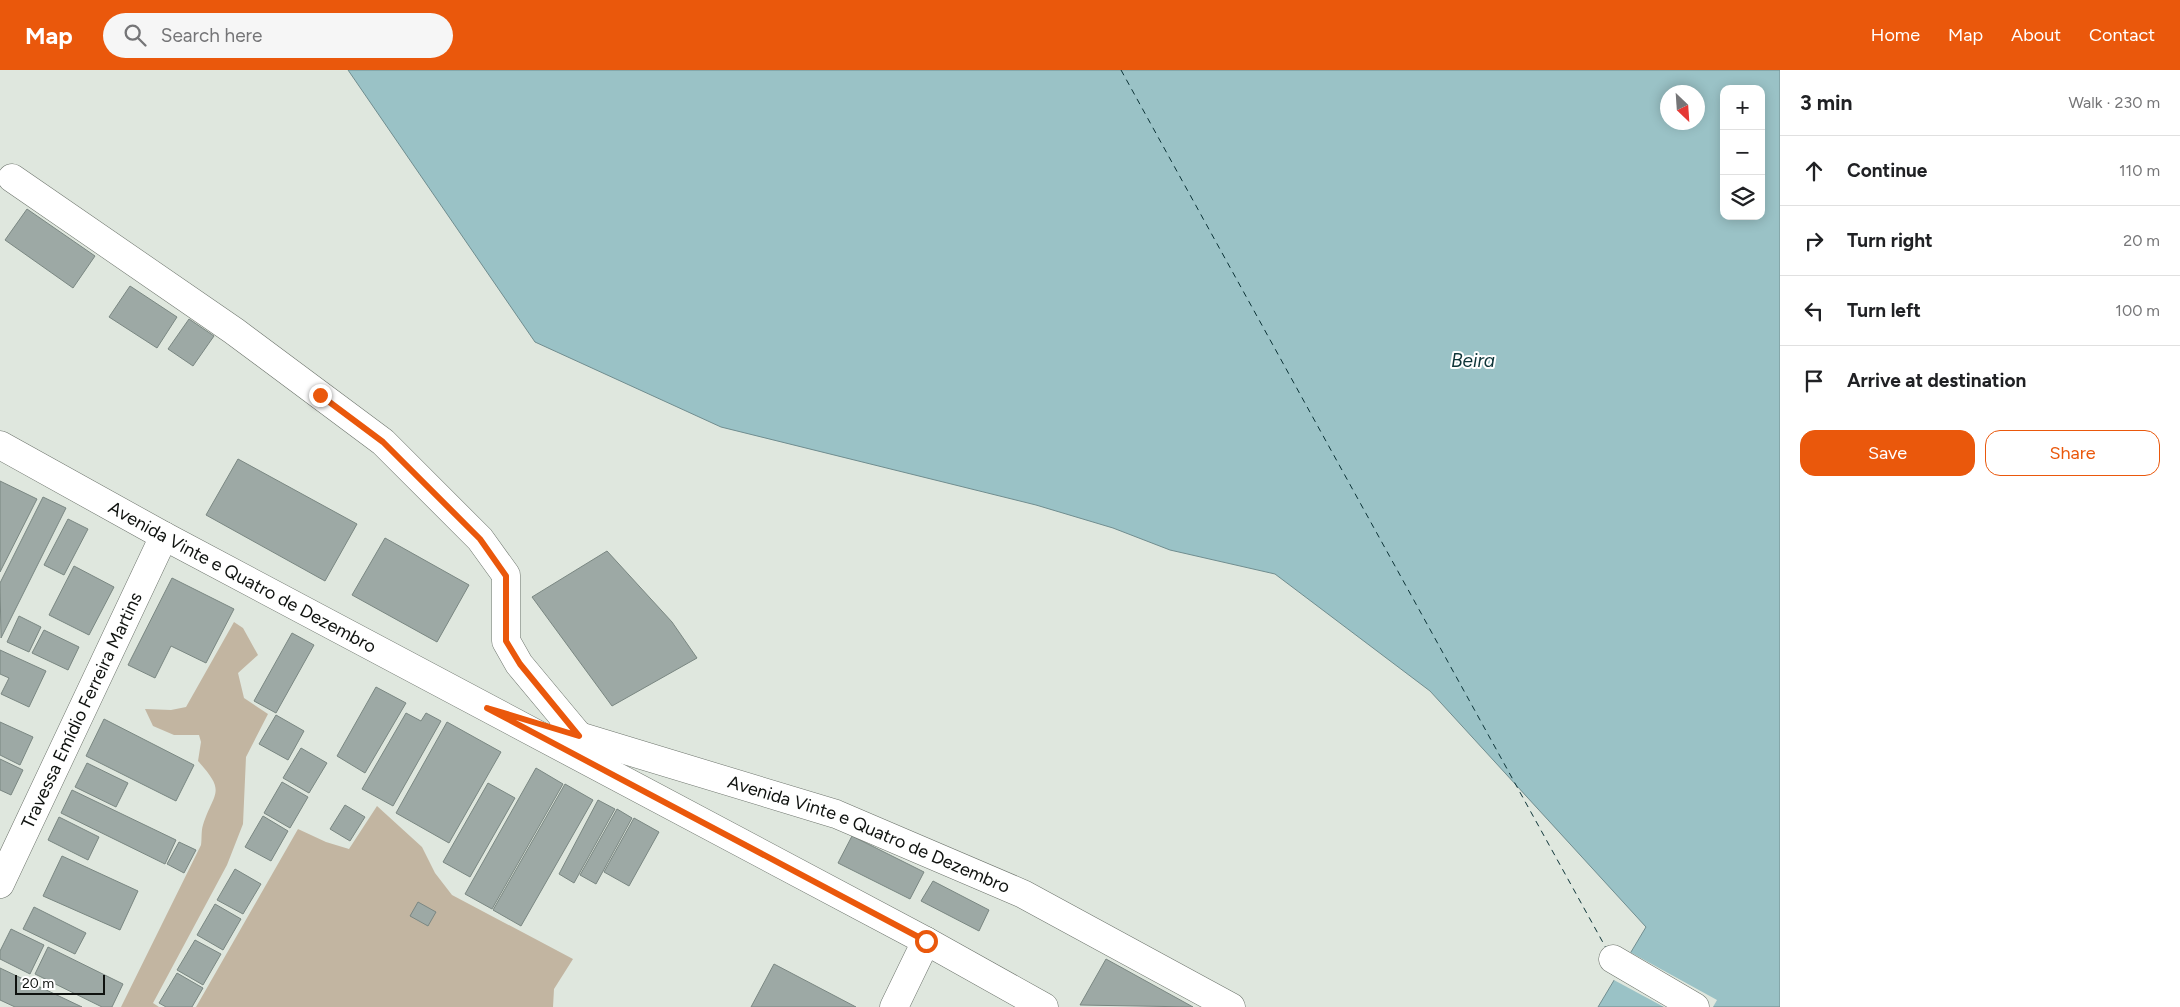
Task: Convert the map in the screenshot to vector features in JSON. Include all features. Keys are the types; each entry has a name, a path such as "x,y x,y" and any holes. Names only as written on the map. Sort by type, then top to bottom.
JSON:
{"street":[{"path":"12,178 234,331 383,442 480,539 506,576 506,641 520,664 579,736"},
{"name":"Avenida Vinte e Quatro de Dezembro","path":"0,445 164,536 926,941 1044,1007"},
{"name":"Travessa Emídio Ferreira Martins","path":"0,884 164,536"},
{"name":"Avenida Vinte e Quatro de Dezembro","path":"487,708 836,814 1023,894 1231,1007"},
{"path":"894,1007 926,941"},
{"path":"1613,960 1695,1007"}],"shaded area":[{"path":"234,622 243,628 258,655 238,673 244,698 268,714 246,757 243,824 227,865 153,1003 159,1007 121,1007 201,845 203,825 215,792 213,780 198,761 201,742 199,735 174,735 153,726 145,709 171,710 186,707"},
{"path":"377,806 422,847 435,873 452,895 573,959 554,989 553,1007 196,1007 298,829 326,842 349,849"}],"water":[{"name":"Beira","path":"348,70 1780,70 1780,1007 1598,1007 1646,927 1430,691 1275,574 1170,550 1113,528 1036,505 721,427 535,342"}],"pier":[{"path":"1628,951 1717,1000 1713,1007 1664,1007 1612,979"}],"building":[{"path":"27,209 95,256 73,288 5,240"},
{"path":"130,286 177,317 157,348 109,317"},
{"path":"189,319 214,336 193,366 168,349"},
{"path":"238,459 357,524 325,581 206,515"},
{"path":"0,481 37,499 0,572"},
{"path":"43,497 66,508 1,638 0,583"},
{"path":"68,519 88,529 64,575 44,565"},
{"path":"385,538 469,585 437,642 352,595"},
{"path":"607,551 672,622 697,658 612,706 532,597"},
{"path":"74,566 114,587 89,635 49,615"},
{"path":"172,578 234,609 206,663 171,646 155,678 128,665"},
{"path":"19,616 41,627 29,652 7,642"},
{"path":"44,630 79,647 68,670 32,653"},
{"path":"292,633 314,645 276,713 254,701"},
{"path":"0,650 46,671 29,707 1,694 9,678 0,674"},
{"path":"376,687 406,703 365,773 337,756"},
{"path":"406,713 421,721 426,713 441,721 393,806 362,789"},
{"path":"276,715 304,731 288,760 259,744"},
{"path":"104,719 194,765 176,801 86,756"},
{"path":"0,722 33,737 20,765 0,755"},
{"path":"447,722 501,752 449,843 396,813"},
{"path":"301,748 327,763 309,793 283,778"},
{"path":"0,759 23,770 11,795 0,790"},
{"path":"87,763 128,783 116,807 75,787"},
{"path":"536,768 563,784 492,909 465,894"},
{"path":"282,782 308,797 290,828 264,813"},
{"path":"488,783 515,798 470,877 443,862"},
{"path":"565,784 593,800 521,926 493,910"},
{"path":"72,790 176,840 165,864 61,813"},
{"path":"598,800 615,809 574,883 559,874"},
{"path":"345,805 365,817 350,841 330,829"},
{"path":"617,809 632,818 596,884 580,875"},
{"path":"263,816 288,831 271,861 245,847"},
{"path":"59,817 99,837 88,860 48,840"},
{"path":"634,818 659,832 629,886 604,872"},
{"path":"852,836 924,872 910,899 838,863"},
{"path":"179,842 196,850 184,873 167,864"},
{"path":"62,856 138,891 120,930 43,896"},
{"path":"235,869 261,884 243,914 217,900"},
{"path":"933,881 989,910 979,931 921,901"},
{"path":"418,902 436,912 428,926 410,916"},
{"path":"215,904 241,919 223,950 197,935"},
{"path":"34,907 86,933 75,954 23,929"},
{"path":"11,929 44,945 30,974 0,959 0,951"},
{"path":"195,940 221,954 203,985 177,970"},
{"path":"48,947 123,984 112,1007 102,1007 35,974"},
{"path":"1106,959 1193,1007 1080,1005"},
{"path":"774,964 856,1007 751,1007"},
{"path":"0,968 82,1007 15,1007 0,1000"},
{"path":"177,973 203,988 192,1007 166,1007 159,1003"}],"ferry route":[{"path":"1121,70 1606,948"}],"route":[{"path":"320,395 383,442 480,539 506,576 508,612 506,641 520,664 579,736 487,708 926,941"}]}
